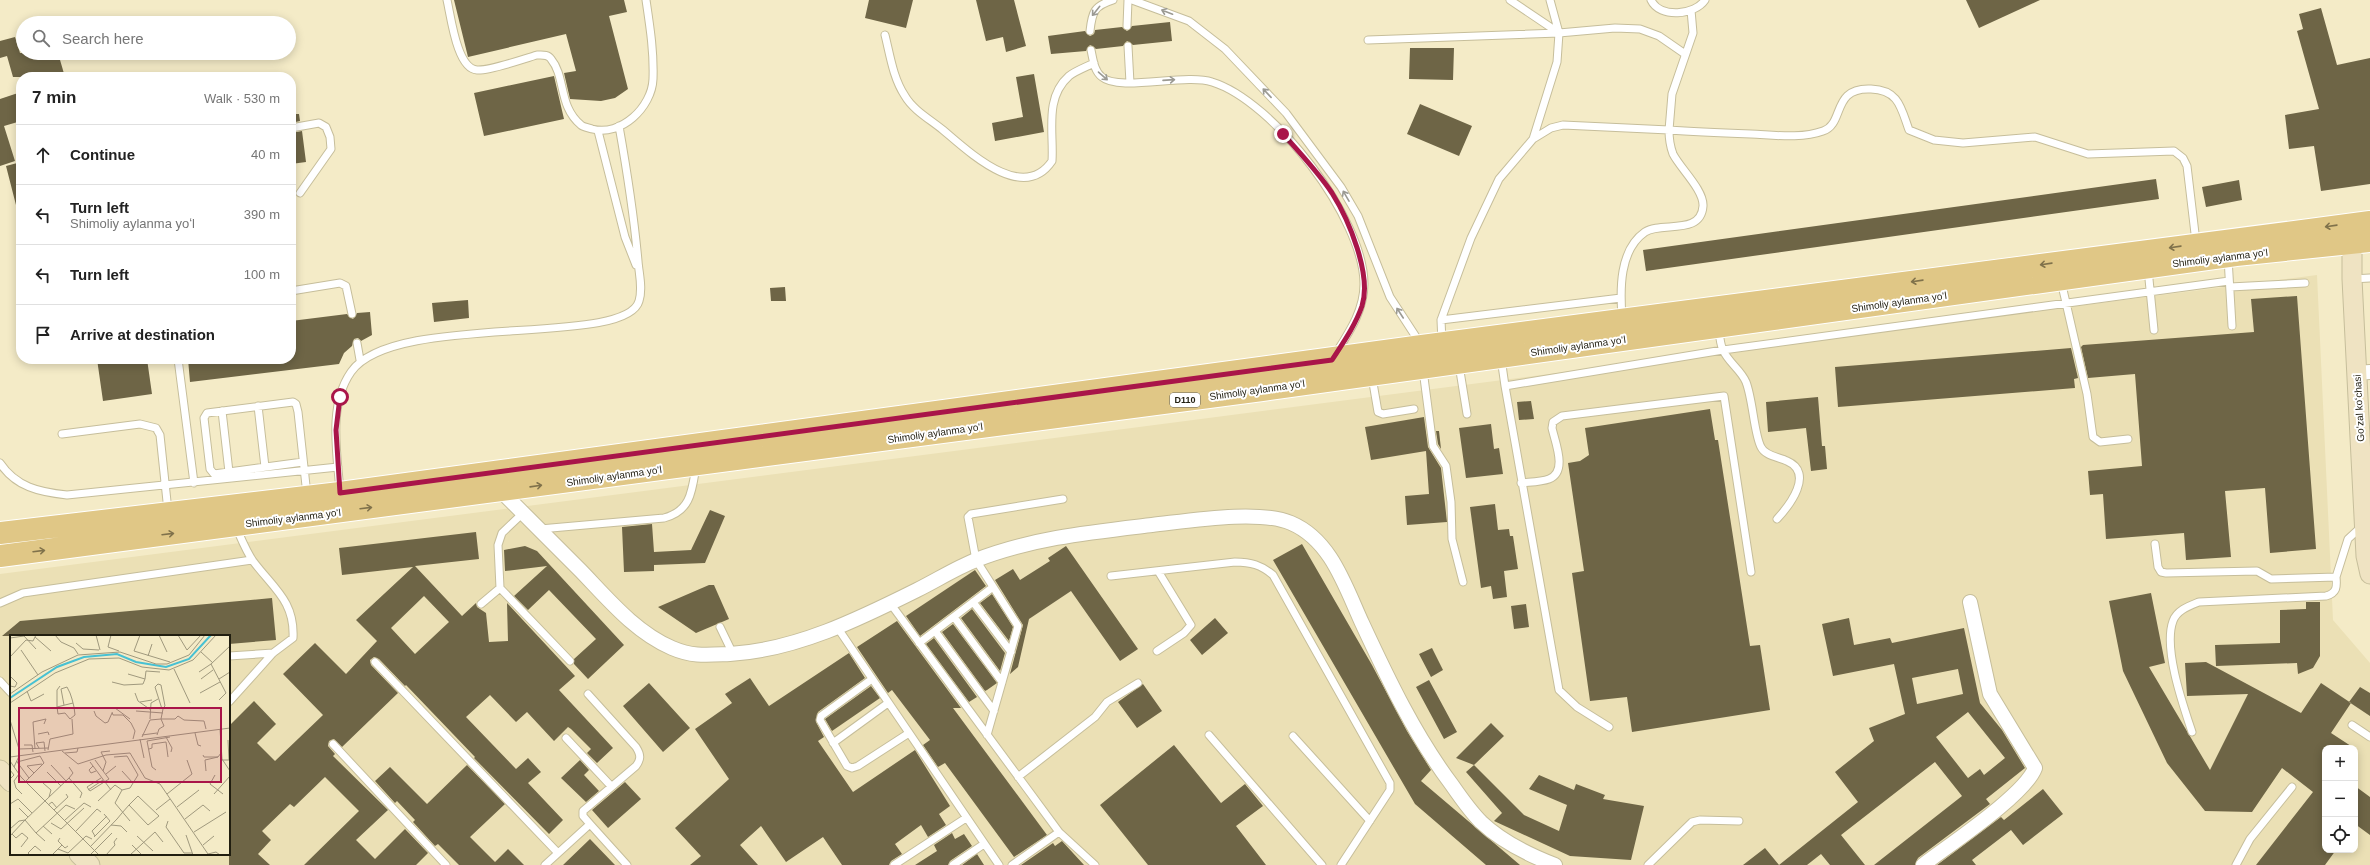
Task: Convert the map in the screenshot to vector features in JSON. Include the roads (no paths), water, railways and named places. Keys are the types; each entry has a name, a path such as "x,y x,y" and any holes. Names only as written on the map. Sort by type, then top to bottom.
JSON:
{"main road":[{"name":"Shimoliy aylanma yoʻl","path":"0,556 697,465 1188,389 1332,360 1429,352 1625,329 2196,244 2370,222"},
{"name":"Shimoliy aylanma yoʻl","path":"0,533 340,493 1188,389 1372,375 1429,352 1459,362 1501,357 1625,329 1718,327 2228,256 2361,241"}],"street":[{"name":"Goʻzal koʻchasi","path":"2361,241 2365,524 2366,556 2370,574"},
{"path":"501,491 646,634 670,647 695,656 752,653 798,641 836,627 890,603 976,560 1024,545 1142,526 1199,520 1262,517 1288,522 1304,530 1320,543 1333,560 1385,671 1424,744 1469,808 1480,821 1501,837 1530,855 1555,865"},
{"path":"1923,865 2018,792 2032,777 2035,768 1990,694 1970,602"}],"lane":[{"path":"447,0 460,55 465,64 479,70 537,55 547,55 552,59 557,72 566,107 582,126 598,130 619,126 636,116 647,101 653,83 654,51 646,0"},
{"path":"1090,31 1092,14 1097,7 1113,0"},
{"path":"1127,26 1128,0"},
{"path":"1132,0 1189,21 1224,49 1286,113 1318,154 1348,198 1374,253 1390,297 1429,352"},
{"path":"1510,0 1559,33"},
{"path":"1533,139 1557,62 1559,33 1550,0"},
{"path":"1651,0 1653,4 1665,11 1676,13 1691,10 1702,5 1705,0"},
{"path":"1625,329 1621,298 1622,279 1627,256 1638,240 1646,232 1656,229 1684,226 1695,222 1702,213 1702,198 1673,154 1669,142 1672,94 1693,33 1691,10"},
{"path":"1368,40 1559,33 1614,28 1640,29 1659,36 1685,54"},
{"path":"886,35 894,72 905,96 987,166 1006,175 1030,176 1046,169 1052,161 1053,102 1059,88 1069,76 1094,63"},
{"path":"1128,46 1130,82"},
{"path":"1091,50 1094,63 1102,78 1115,82 1197,78 1223,86 1256,107 1288,140 1332,194 1358,252 1363,268 1364,285 1362,305 1355,323 1332,360"},
{"path":"1462,582 1452,539 1451,502 1446,466 1434,446 1429,352 1471,238 1499,179 1533,139 1551,128 1562,125 1781,136 1809,134 1830,128 1841,102 1849,94 1872,89 1889,93 1894,96 1909,130 1934,140 1984,142 2022,136 2035,136 2088,154 2174,151 2183,158 2187,166 2196,244"},
{"path":"296,127 319,123 326,127 330,137 331,149 300,193"},
{"path":"340,493 336,430 340,397 350,373 360,360 372,354 403,344 451,335 588,325 619,318 630,312 639,302 641,288 634,217 619,126"},
{"path":"598,130 625,238 639,272"},
{"path":"2228,256 2232,326"},
{"path":"2148,267 2154,330"},
{"path":"2060,279 2087,394 2093,437 2100,442 2128,439"},
{"path":"296,290 340,283 346,286 352,314"},
{"path":"1505,386 1723,350 2150,292 2229,284 2305,283"},
{"path":"1441,320 1621,298"},
{"path":"1718,327 1723,350 1745,381 1753,407 1760,446 1767,453 1795,466 1798,473 1799,487 1797,494 1777,518"},
{"path":"357,343 360,360"},
{"path":"1501,357 1521,483 1559,690 1577,707 1609,727"},
{"path":"1459,362 1467,414"},
{"path":"179,364 194,483"},
{"path":"1372,375 1378,412 1383,414 1414,409"},
{"path":"1521,483 1549,479 1557,473 1560,464 1552,428 1553,422 1562,416 1724,396 1751,572"},
{"path":"303,462 214,474 210,469 204,418 207,413 293,402 296,404 303,462 307,497"},
{"path":"258,406 265,467"},
{"path":"222,411 229,472"},
{"path":"62,434 140,424 156,428 160,435 168,513"},
{"path":"0,463 7,474 24,485 41,492 67,495 166,486 338,467"},
{"path":"539,529 664,518 676,515 685,506 692,490 697,465"},
{"path":"987,736 1018,626 976,560 968,518 970,515 1063,499"},
{"path":"523,513 502,533 498,545 500,588 570,661"},
{"path":"2192,732 2176,680 2170,634 2173,620 2184,608 2199,602 2326,596 2332,594 2336,590 2336,577 2348,538 2365,524"},
{"path":"230,701 273,653 293,638 294,621 284,599 252,560 235,525"},
{"path":"2155,544 2158,567 2161,572 2166,573 2257,571 2271,579 2336,577"},
{"path":"0,603 23,593 252,560"},
{"path":"1111,576 1248,562 1263,566 1274,575 1390,783 1390,790 1341,865"},
{"path":"1157,651 1184,633 1190,625 1158,570"},
{"path":"920,643 993,586"},
{"path":"481,604 500,588"},
{"path":"973,602 1011,652"},
{"path":"890,603 1059,832 1095,865"},
{"path":"954,617 1002,682"},
{"path":"720,627 733,654"},
{"path":"836,627 999,865"},
{"path":"935,631 994,711"},
{"path":"230,656 273,653"},
{"path":"375,662 558,853"},
{"path":"872,679 821,716 821,724 847,766 852,768 909,734"},
{"path":"0,681 10,692"},
{"path":"1018,777 1095,717 1107,702 1138,683"},
{"path":"588,694 640,752 640,759 636,766 583,811 582,816 627,865"},
{"path":"833,743 888,704"},
{"path":"2352,726 2370,737"},
{"path":"1208,735 1322,865"},
{"path":"1293,736 1370,821"},
{"path":"566,738 611,786"},
{"path":"333,744 446,865"},
{"path":"2236,865 2250,839 2292,787"},
{"path":"894,865 966,818"},
{"path":"1648,865 1692,822 1700,820 1739,821"},
{"path":"545,865 590,824"},
{"path":"1012,865 1059,832"},
{"path":"953,865 984,844"}]}
